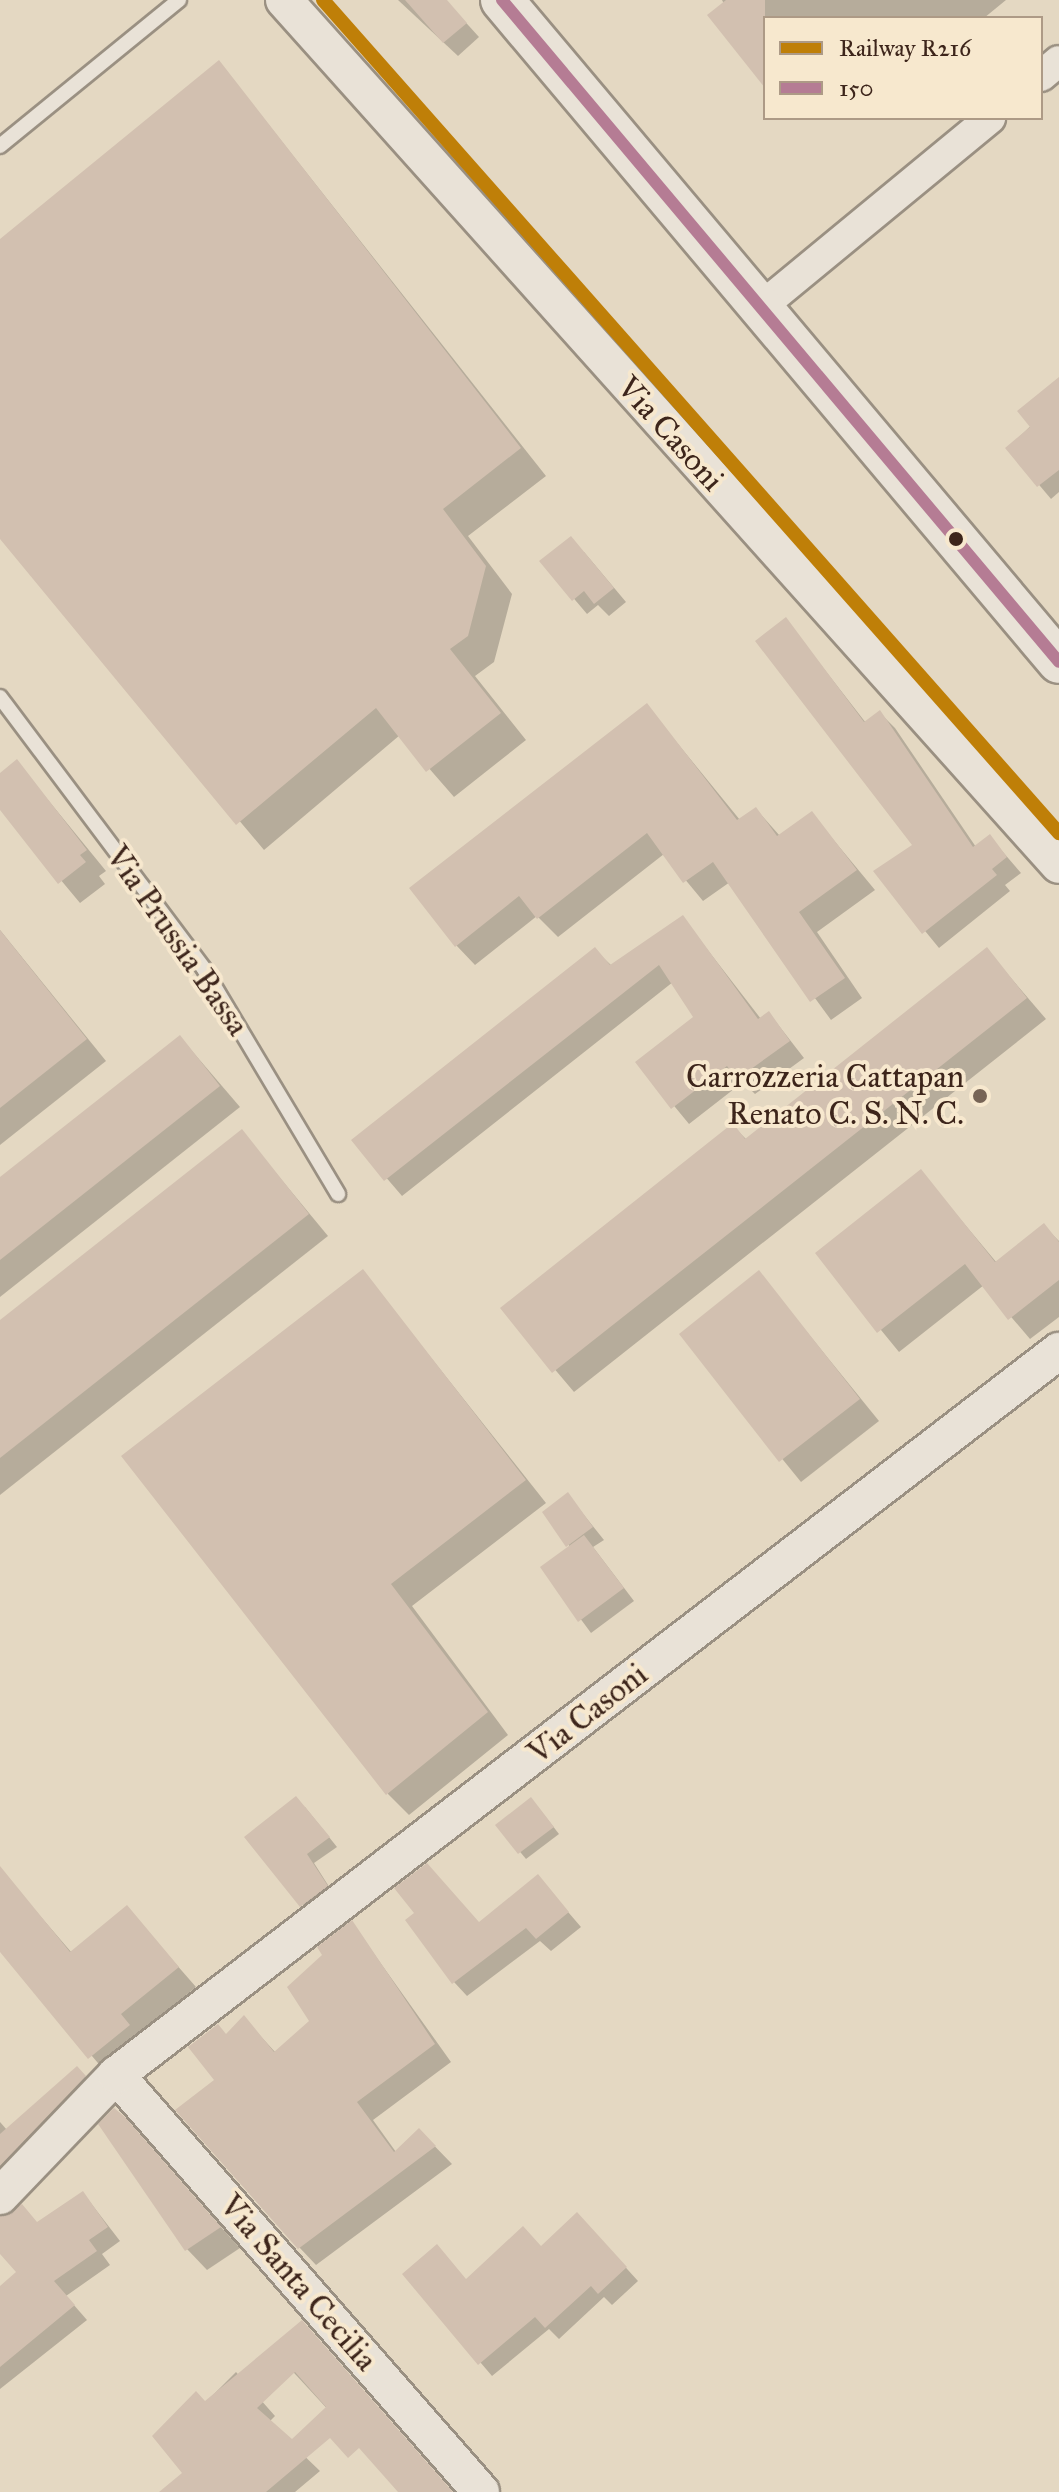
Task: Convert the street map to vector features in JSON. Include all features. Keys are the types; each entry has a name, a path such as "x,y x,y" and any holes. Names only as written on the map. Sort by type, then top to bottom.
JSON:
{"main road":[{"path":"502,0 1059,662"}],"street":[{"name":"Via Casoni","path":"284,0 1059,865"},
{"path":"1043,74 1059,61"},
{"path":"761,307 988,120"},
{"name":"Via Casoni","path":"0,2196 116,2075 1059,1351"},
{"name":"Via Santa Cecilia","path":"116,2075 481,2492"}],"lane":[{"path":"0,146 179,0"},
{"name":"Via Prussia Bassa","path":"0,697 204,969 338,1194"}],"building":[{"path":"405,0 447,0 467,23 443,43"},
{"path":"726,0 765,0 763,85 707,15"},
{"path":"219,60 521,448 443,509 486,566 468,636 450,649 501,713 426,772 376,708 236,825 0,539 0,239"},
{"path":"1059,377 1059,470 1037,487 1005,448 1030,427 1017,411"},
{"path":"571,536 614,588 594,604 584,591 572,601 539,561"},
{"path":"786,617 864,722 880,710 973,847 990,834 1007,857 992,869 997,875 922,934 873,871 912,845 755,641"},
{"path":"647,703 737,820 756,807 777,836 812,811 857,870 799,912 845,978 810,1002 713,862 683,883 647,833 537,919 519,896 455,947 409,888"},
{"path":"17,759 87,850 80,855 86,862 58,884 0,810 0,773"},
{"path":"683,915 758,1019 769,1011 790,1041 737,1079 727,1066 671,1109 635,1062 693,1017 659,965 384,1181 351,1140 595,947 610,965"},
{"path":"0,930 87,1039 0,1108"},
{"path":"987,947 1027,998 552,1373 500,1308 733,1123 745,1139"},
{"path":"180,1035 220,1086 0,1260 0,1177"},
{"path":"242,1129 309,1214 0,1458 0,1320"},
{"path":"921,1169 995,1262 1044,1223 1059,1242 1059,1280 1008,1320 965,1264 877,1333 815,1253"},
{"path":"363,1269 526,1480 391,1584 488,1712 386,1795 121,1456"},
{"path":"759,1270 860,1399 779,1462 679,1334"},
{"path":"568,1492 593,1527 566,1547 542,1512"},
{"path":"584,1535 624,1588 578,1622 540,1567"},
{"path":"296,1796 330,1837 307,1854 328,1886 300,1907 244,1837"},
{"path":"531,1797 554,1827 518,1854 495,1825"},
{"path":"427,1863 479,1922 538,1874 569,1912 536,1939 526,1928 452,1984 405,1920 414,1913 394,1888"},
{"path":"0,1866 70,1952 127,1905 179,1967 121,2014 130,2025 88,2059 0,1952"},
{"path":"352,1920 435,2044 357,2102 394,2152 419,2128 436,2146 298,2249 175,2110 214,2080 188,2047 218,2024 226,2034 244,2015 274,2052 309,2021 287,1987 322,1955 317,1947"},
{"path":"77,2066 86,2076 0,2166 0,2134"},
{"path":"114,2108 221,2227 185,2251 98,2124"},
{"path":"83,2191 108,2227 89,2240 97,2251 54,2281 75,2305 0,2367 0,2286 16,2272 0,2254 0,2216 22,2204 37,2222"},
{"path":"577,2212 627,2267 598,2294 591,2286 545,2328 535,2317 478,2365 402,2274 437,2244 466,2279 523,2226 541,2246"},
{"path":"302,2320 453,2492 398,2492 359,2448 348,2458 330,2438 266,2492 159,2492 182,2473 152,2436 196,2391 205,2401","holes":["295,2372 326,2407 292,2439 257,2408"]}],"rail line":[{"name":"R216","path":"323,0 1059,833"}],"transit line":[{"name":"150","path":"502,0 1059,662"}],"place":[{"name":"Carrozzeria Cattapan Renato C. S. N. C.","path":"980,1096"}]}
